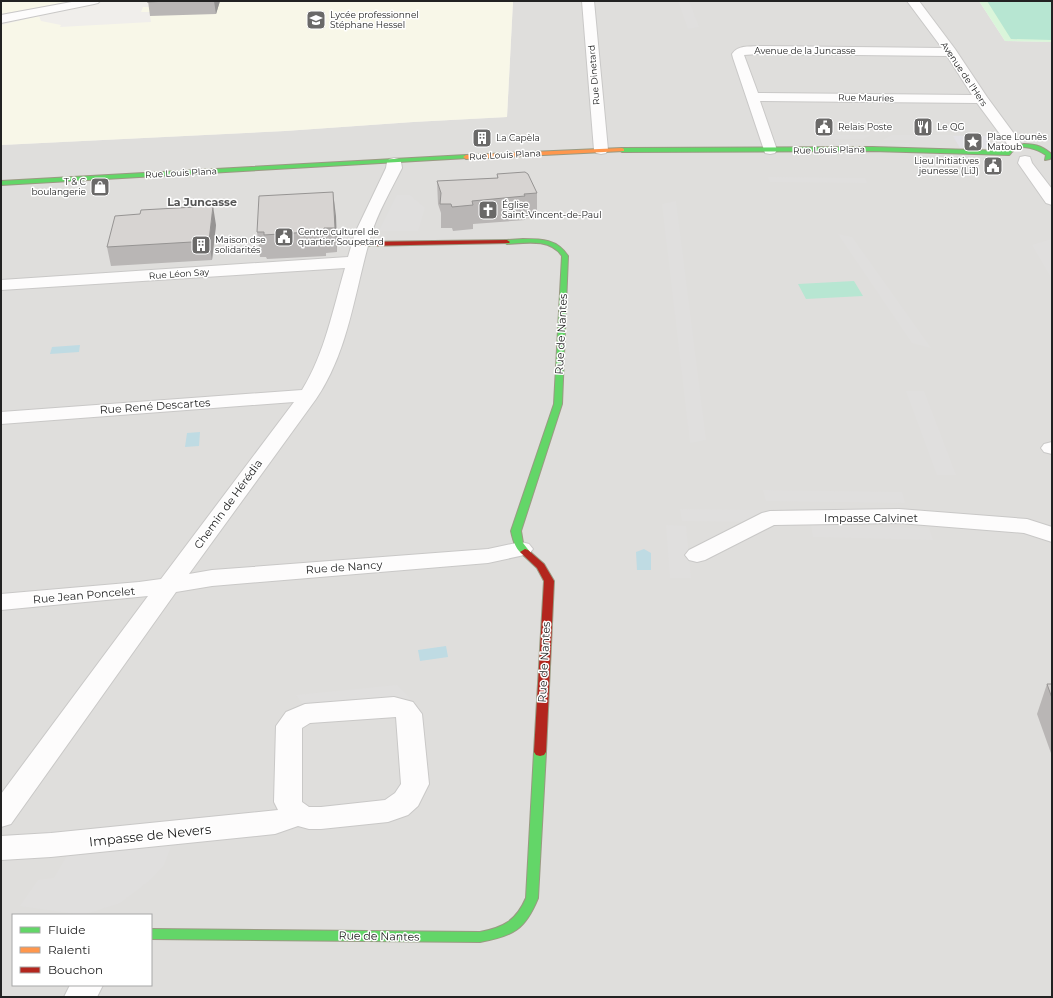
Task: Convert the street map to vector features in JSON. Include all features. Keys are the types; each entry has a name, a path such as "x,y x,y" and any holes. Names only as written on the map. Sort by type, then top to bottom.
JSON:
{"street":[{"path":"1,19 56,10 94,1"},
{"name":"Rue Dinetard","path":"588,1 601,150"},
{"name":"Avenue de l'Hers","path":"914,1 950,52 1012,149"},
{"name":"Avenue de la Juncasse","path":"770,150 738,54 741,52 758,50 950,52"},
{"name":"Rue Mauries","path":"752,97 981,99"},
{"name":"Rue Louis Plana","path":"1,183 601,150 1012,149 1030,146 1042,149 1049,155 1049,159"},
{"path":"1012,149 1013,156 1025,160 1038,161 1049,159"},
{"path":"1025,160 1025,164 1052,200"},
{"name":"Chemin de Hérédia","path":"1,816 309,395 321,376 332,348 359,253 363,233 394,168 394,162"},
{"name":"Rue de Nantes","path":"152,934 480,937 494,935 509,930 520,922 528,911 532,898 549,580 543,566 521,549 516,537 516,530 558,404 564,252 556,246 539,242 359,253"},
{"name":"Rue Léon Say","path":"1,285 359,253"},
{"name":"Rue René Descartes","path":"1,418 309,395"},
{"name":"Impasse Calvinet","path":"697,554 770,518 899,516 1027,526 1052,536"},
{"name":"Rue de Nancy","path":"168,586 212,578 488,556 521,549"},
{"name":"Rue Jean Poncelet","path":"1,602 139,590 168,586"},
{"name":"Impasse de Nevers","path":"1,848 51,845 275,822 298,815 309,818 321,818 388,811 398,808 413,793 415,784 409,714 404,709 394,707 305,714 295,719 289,726 288,802 292,810 298,815"},
{"path":"80,997 86,986"}],"shaded area":[{"path":"1,1 72,1 1,14"},
{"path":"156,1 513,1 507,117 285,131 1,145 1,25 39,16 41,21 61,25 60,27 151,22 151,12 141,12 143,7 153,7"},
{"path":"513,1 979,1 1005,41 1052,42 1052,997 1,997 1,145 285,131 507,117"},
{"path":"678,1 689,1 699,27 688,29"},
{"path":"823,135 871,135 863,139 814,139"},
{"path":"892,135 969,135 962,140 883,140"},
{"name":"Place Lounès Matoub","path":"953,136 986,136 994,148 960,148"},
{"path":"834,142 910,143 909,145 836,144"},
{"path":"768,177 865,178 867,183 770,182"},
{"path":"397,195 410,195 425,208 418,231 379,231"},
{"path":"676,201 706,440 690,443 662,204"},
{"path":"838,234 852,237 931,348 912,343"},
{"path":"1052,239 1052,279 1032,245"},
{"path":"906,391 924,391 956,475 937,475"},
{"path":"763,490 902,492 905,503 766,501"},
{"path":"680,509 760,510 762,522 682,521"},
{"path":"666,525 686,526 691,578 670,578"},
{"path":"811,525 929,528 933,540 813,537"},
{"path":"397,685 411,699 306,708 296,695"},
{"path":"171,846 164,865 149,881 120,903 86,914 76,914 20,906 38,880 54,878 68,854"}],"green space":[{"path":"979,1 1052,1 1052,42 1005,41"},
{"path":"987,1 1052,1 1052,40 1011,39"},
{"path":"854,281 863,296 806,299 798,284"}],"water":[{"path":"80,345 79,352 50,354 52,347"},
{"path":"200,432 199,446 185,447 187,433"},
{"path":"644,549 651,553 651,570 637,570 636,552"},
{"path":"446,646 448,657 420,661 418,650"}],"building":[{"path":"148,1 169,1 147,2"},
{"path":"525,172 528,174 537,193 524,194 525,196 472,201 473,205 452,207 451,204 440,204 441,193 437,181 498,178 497,174"},
{"path":"333,192 335,228 324,228 324,231 264,235 264,232 257,232 259,196"},
{"path":"213,206 209,241 107,247 115,216 140,214 141,210"},
{"path":"1047,684 1052,684 1052,698"}],"traffic: fast":[{"path":"1009,153 1009,150 1024,145 1035,147 1045,152 1049,155 1047,159"},
{"path":"622,150 872,149 1009,153"},
{"path":"1,183 466,157"},
{"path":"507,242 531,241 548,243 555,245 565,256 558,404 516,531 519,543 525,552"},
{"path":"152,934 480,937 506,930 513,926 524,915 532,898 540,752"}],"traffic: slow":[{"path":"466,157 622,150"}],"traffic: jam":[{"path":"361,244 507,242"},
{"path":"525,552 541,566 549,581 540,752"}],"place":[{"name":"Lycée professionnel Stéphane Hessel","path":"316,20"},
{"name":"Relais Poste","path":"824,127"},
{"name":"Le QG","path":"923,127"},
{"name":"La Capèla","path":"482,138"},
{"name":"Place Lounès Matoub","path":"973,142"},
{"name":"Lieu Initiatives jeunesse (LiJ)","path":"993,166"},
{"name":"T & C boulangerie","path":"100,187"},
{"name":"Église Saint-Vincent-de-Paul","path":"488,210"},
{"name":"Centre culturel de quartier Soupetard","path":"284,237"},
{"name":"Maison dse solidarités","path":"201,245"}],"district":[{"name":"La Juncasse","path":"202,202"}]}
